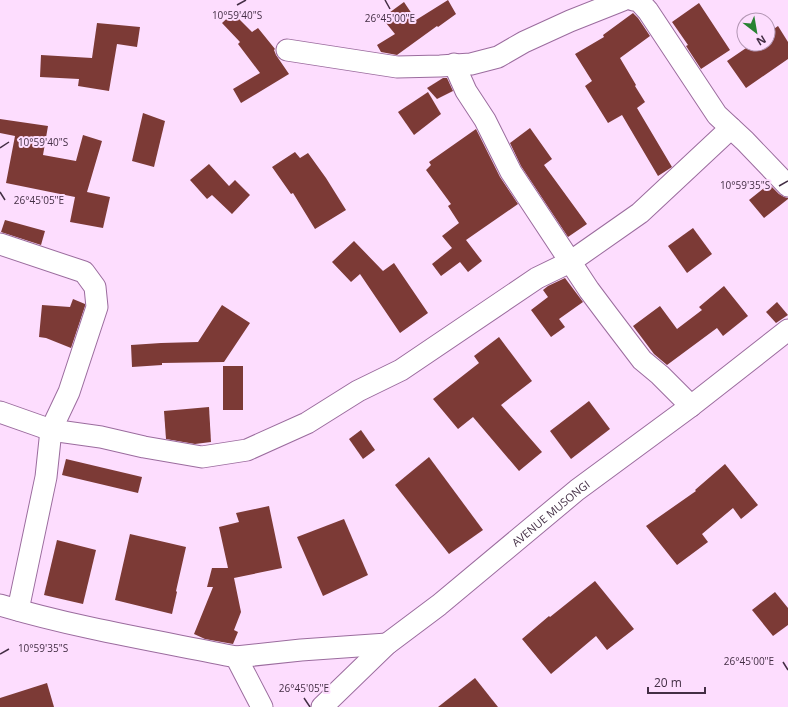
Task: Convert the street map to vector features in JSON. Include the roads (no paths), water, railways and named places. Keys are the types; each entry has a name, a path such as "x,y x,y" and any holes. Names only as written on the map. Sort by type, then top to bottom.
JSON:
{"street":[{"path":"287,50 398,67 471,64 498,57 531,39 570,21 623,0"},
{"path":"633,0 639,1 648,11 717,115 732,128 788,186"},
{"path":"454,64 466,91 485,120 511,172 606,314 642,360 660,375 691,406"},
{"path":"0,412 51,430 101,437 144,447 202,457 247,450 307,423 358,391 401,370 537,278 570,262 640,213 732,128"},
{"path":"0,244 84,272 95,287 97,307 69,392 51,430 46,478 9,608 100,630 236,657 301,650 387,644"},
{"name":"AVENUE MUSONGI","path":"322,707 387,644 439,605 577,490 691,406 788,330"},
{"path":"236,657 262,707"}]}
